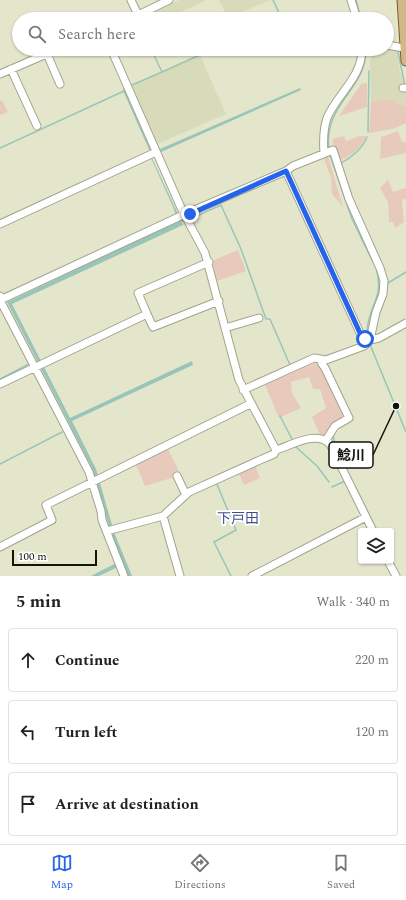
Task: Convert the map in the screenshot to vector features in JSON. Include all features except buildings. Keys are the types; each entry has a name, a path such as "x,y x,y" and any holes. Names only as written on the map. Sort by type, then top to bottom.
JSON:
{"main road":[{"path":"402,0 406,61"}],"street":[{"path":"130,0 136,12"},
{"path":"144,12 169,0"},
{"path":"351,0 355,12"},
{"path":"394,46 404,48"},
{"path":"0,74 42,56"},
{"path":"48,56 60,84"},
{"path":"114,56 156,152 180,216 209,262 224,328 239,380 250,404 276,450"},
{"path":"324,153 323,137 328,117 354,78 359,66 361,56"},
{"path":"11,69 37,126"},
{"path":"0,300 180,216 333,150 349,199 380,268 384,281 383,294 376,312 370,340 364,346 326,360 314,358 243,390"},
{"path":"0,224 156,152"},
{"path":"286,171 360,333 365,339 370,340 379,338 406,323"},
{"path":"209,262 138,293 153,327 219,301"},
{"path":"0,295 0,300 38,364 89,472 101,511 102,520 124,576"},
{"path":"0,384 38,364 147,314"},
{"path":"224,328 259,318"},
{"path":"321,359 322,364 349,418 335,426 326,440"},
{"path":"0,547 52,520 46,505 250,404"},
{"path":"107,531 163,516 186,495 274,454 276,450 316,437 326,440 330,444 372,528"},
{"path":"177,476 186,495"},
{"path":"163,516 180,576"},
{"path":"252,576 366,517"},
{"path":"390,564 396,576"}],"shaded area":[{"path":"179,0 207,0 180,12 155,12"},
{"path":"219,0 271,0 242,12 225,12"},
{"path":"394,49 397,49 399,68 406,92 406,106 397,104 393,99 371,101 370,61 371,56 394,56"},
{"path":"200,56 226,114 157,144 132,86"},
{"path":"367,83 367,107 339,116 361,84"},
{"path":"393,99 397,104 406,106 406,123 393,129 369,133 371,101"},
{"path":"2,100 8,112 0,115 0,101"},
{"path":"398,131 402,142 406,142 406,153 380,159 381,137"},
{"path":"344,136 346,141 360,136 366,136 362,144 355,152 338,161 332,139"},
{"path":"323,156 328,156 343,207 332,194 331,178"},
{"path":"388,180 393,192 406,188 406,198 402,200 404,222 395,228 393,222 389,222 388,202 380,188"},
{"path":"238,250 246,271 217,281 212,261"},
{"path":"315,363 324,371 344,418 334,424 324,436 319,433 312,417 326,408 320,389 313,389 309,377 291,382 292,393 301,408 279,418 265,385"},
{"path":"167,447 181,475 145,486 135,463"},
{"path":"255,465 260,478 244,485 238,472"}],"water":[{"path":"300,88 301,90 161,152 160,149"},
{"path":"151,158 183,225 12,304 70,418 192,361 193,365 72,421 96,469 114,532 132,576 127,576 124,564 99,576 91,576 122,560 111,533 93,470 7,302 177,222 174,209"}],"waterway":[{"path":"273,0 279,12"},
{"path":"356,0 359,12"},
{"path":"398,52 405,86"},
{"path":"132,85 162,72 154,56"},
{"path":"162,72 197,56"},
{"path":"329,149 329,133 332,120 338,108 360,75 365,56"},
{"path":"368,132 369,71"},
{"path":"124,89 150,150"},
{"path":"0,148 124,91"},
{"path":"341,163 356,152 363,145 367,137"},
{"path":"330,155 352,219 373,262"},
{"path":"192,218 221,205 241,249 266,319 270,319 290,365"},
{"path":"367,332 370,315 379,287 376,267"},
{"path":"388,283 406,272"},
{"path":"371,347 406,432"},
{"path":"316,361 320,367"},
{"path":"0,379 29,364"},
{"path":"280,416 293,441"},
{"path":"0,464 62,432"},
{"path":"333,435 335,446"},
{"path":"296,447 317,466 329,482"},
{"path":"341,459 351,479"},
{"path":"332,487 345,481"},
{"path":"216,482 236,530 214,542 231,576"},
{"path":"355,486 376,528"}],"place":[{"name":"鯰川","path":"396,406"}],"district":[{"name":"下戸田","path":"238,518"}],"route":[{"path":"190,214 286,171 360,333 365,339"}]}
